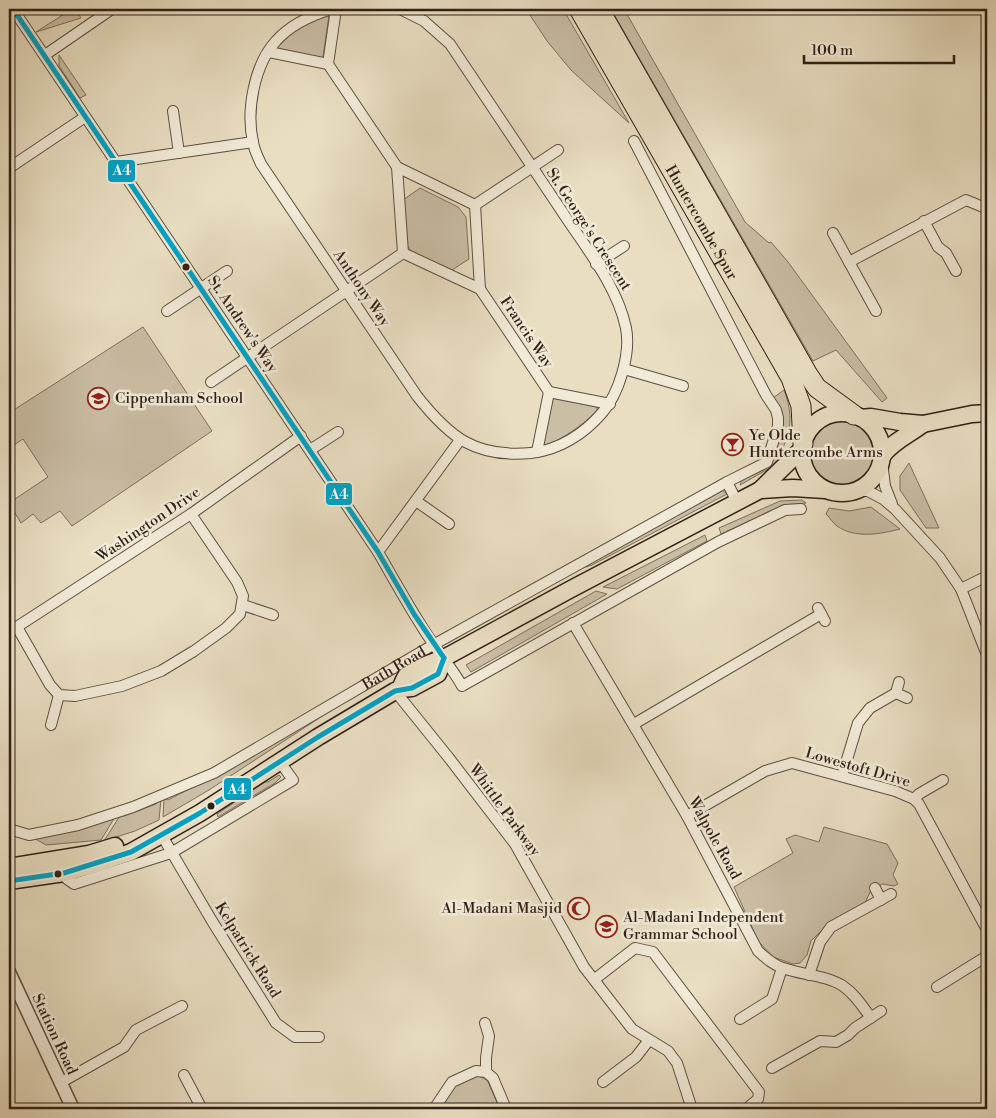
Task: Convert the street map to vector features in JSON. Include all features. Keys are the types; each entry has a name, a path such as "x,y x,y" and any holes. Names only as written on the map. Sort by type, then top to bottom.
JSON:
{"highway":[{"name":"Huntercombe Spur","path":"579,9 791,378 801,406 803,447"},
{"name":"Huntercombe Spur","path":"599,9 807,374 817,388 857,416"}],"main road":[{"path":"923,424 894,443 882,458 877,474 872,480 856,491 840,494 825,490 806,471 802,457 803,447 809,431 824,418 837,414 923,424 972,414 987,413"},
{"path":"857,416 876,430 880,440 882,458"},
{"name":"Bath Road","path":"9,881 64,873 131,852 200,813 318,737 397,690 406,676 431,662 444,658 760,490 803,447"},
{"name":"Bath Road","path":"760,490 793,488 825,490"},
{"name":"Bath Road","path":"9,867 89,854 157,836"}],"street":[{"name":"St. Andrew's Way","path":"13,9 378,552 433,645 454,670 462,686 573,623"},
{"path":"44,55 112,9"},
{"path":"116,162 253,142 250,107 258,71 269,52 276,41 295,26 315,14 332,9"},
{"path":"336,9 328,64 397,167 403,253"},
{"name":"St. George's Crescent","path":"400,9 424,21 450,44 612,289 623,315 627,331 624,369 610,404 595,422 571,440 550,449 513,454 487,452 460,440"},
{"path":"269,52 328,64"},
{"path":"173,111 179,153"},
{"path":"9,168 85,117"},
{"name":"Anthony Way","path":"253,142 261,164 417,396 437,421 460,440"},
{"name":"Bath Road","path":"9,829 29,835 78,825 133,807 214,773 433,645 727,482 767,462 778,426 778,413 766,396 634,142"},
{"path":"475,205 558,150"},
{"path":"397,167 475,205"},
{"path":"849,262 966,200 983,207 987,205"},
{"path":"403,253 480,289 475,205"},
{"path":"924,221 938,247 946,253 956,271"},
{"path":"833,232 876,311"},
{"path":"596,264 624,246"},
{"path":"211,382 403,253"},
{"path":"167,311 227,270"},
{"name":"Francis Way","path":"480,289 549,392"},
{"path":"624,369 683,386"},
{"path":"537,452 549,392 610,404"},
{"path":"310,450 338,432"},
{"name":"Washington Drive","path":"13,630 191,514 301,436"},
{"path":"378,552 460,440"},
{"path":"882,458 885,486 895,509"},
{"path":"727,482 737,502"},
{"path":"856,491 868,491 875,494 895,509 940,558 961,589 987,653"},
{"path":"416,501 449,524"},
{"path":"573,623 718,542 785,510 801,509"},
{"path":"13,630 50,685 60,695 75,696 122,686 161,671 194,651 226,628 240,614 243,596 237,582 191,514"},
{"path":"961,589 987,576"},
{"path":"243,604 272,615"},
{"path":"634,724 821,614"},
{"name":"Walpole Road","path":"573,623 687,816 758,951 772,963 782,968 830,980 843,986 859,1000 871,1018"},
{"path":"842,776 858,723 870,708 896,692 899,682"},
{"name":"Whittle Parkway","path":"397,690 515,844 584,967 632,1029 668,1051 677,1063 692,1109"},
{"path":"896,692 907,698"},
{"path":"51,725 60,695"},
{"path":"64,873 67,879 74,884 171,853 293,780 280,762"},
{"name":"Lowestoft Drive","path":"687,816 765,771 792,763 895,791 914,799 928,820 987,930"},
{"path":"914,799 943,780"},
{"name":"Kelpatrick Road","path":"157,836 171,853 276,1023 295,1037 318,1037"},
{"path":"875,888 881,900"},
{"path":"809,975 820,942 831,927 891,894"},
{"path":"595,979 635,948 653,952 759,1092 758,1099 746,1109"},
{"path":"937,987 987,956"},
{"path":"740,1019 772,999 782,968"},
{"name":"Station Road","path":"9,972 12,989 74,1109"},
{"path":"60,1083 124,1047 136,1030 182,1006"},
{"path":"772,1068 820,1041 836,1042 848,1036 855,1028 881,1011"},
{"path":"485,1023 489,1036 486,1072"},
{"path":"603,1082 636,1057 649,1040"},
{"path":"434,1109 452,1082 476,1071 486,1072 492,1078 506,1109"},
{"path":"184,1075 202,1109"}],"shaded area":[{"path":"72,9 75,9 81,18 36,32"},
{"path":"526,9 563,9 629,123 571,70 547,41"},
{"path":"611,9 624,9 745,222 769,243 771,242 788,262 887,398 882,402 836,350 813,361"},
{"path":"329,15 323,57 320,60 277,51 277,48 283,41 300,27"},
{"path":"59,55 86,95 80,98 59,66"},
{"path":"420,188 458,207 466,217 469,259 449,272 413,254 405,242 403,200"},
{"path":"143,327 212,431 72,526 60,511 41,523 33,514 21,523 9,503 48,477 23,439 11,447 9,444 9,413"},
{"path":"784,390 790,411 790,420 787,436 777,464 740,485 742,480 770,465 780,432 773,398"},
{"path":"552,398 597,407 597,411 573,431 547,445 541,443"},
{"path":"843,418 856,421 867,428 874,439 877,452 874,465 867,476 856,483 843,486 830,483 819,476 812,465 809,452 812,439 819,428 830,421"},
{"path":"909,463 939,528 926,528 900,490 900,476"},
{"path":"722,490 727,494 592,565 573,571"},
{"path":"802,500 806,503 783,505 721,534 719,528 780,501"},
{"path":"871,507 900,529 876,534 852,533 837,526 826,514 829,508 849,511"},
{"path":"705,535 707,541 617,589 603,587"},
{"path":"596,591 607,594 471,672 466,665"},
{"path":"330,711 209,790 163,817 164,798 168,800 243,761"},
{"path":"279,775 281,777 275,783 218,817 217,814 265,782"},
{"path":"161,799 159,820 135,831 104,841 121,814 124,816 156,804"},
{"path":"115,817 101,840 46,845 32,837"},
{"path":"824,827 887,844 898,863 893,875 898,884 894,886 882,884 870,892 865,903 829,923 811,941 807,955 800,963 793,964 773,957 758,941 734,887 793,853 786,839 795,835 819,842"},
{"path":"477,1075 487,1080 500,1109 438,1109 456,1084"}],"transit line":[{"name":"A4","path":"13,9 378,552 414,614 444,658"},
{"name":"A4","path":"9,881 64,873 131,852 200,813 318,737 395,691 412,688 438,674 444,658"}],"place":[{"name":"Cippenham School","path":"99,398"},
{"name":"Ye Olde Huntercombe Arms","path":"733,444"},
{"name":"Al-Madani Masjid","path":"578,908"},
{"name":"Al-Madani Independent Grammar School","path":"607,926"}]}
